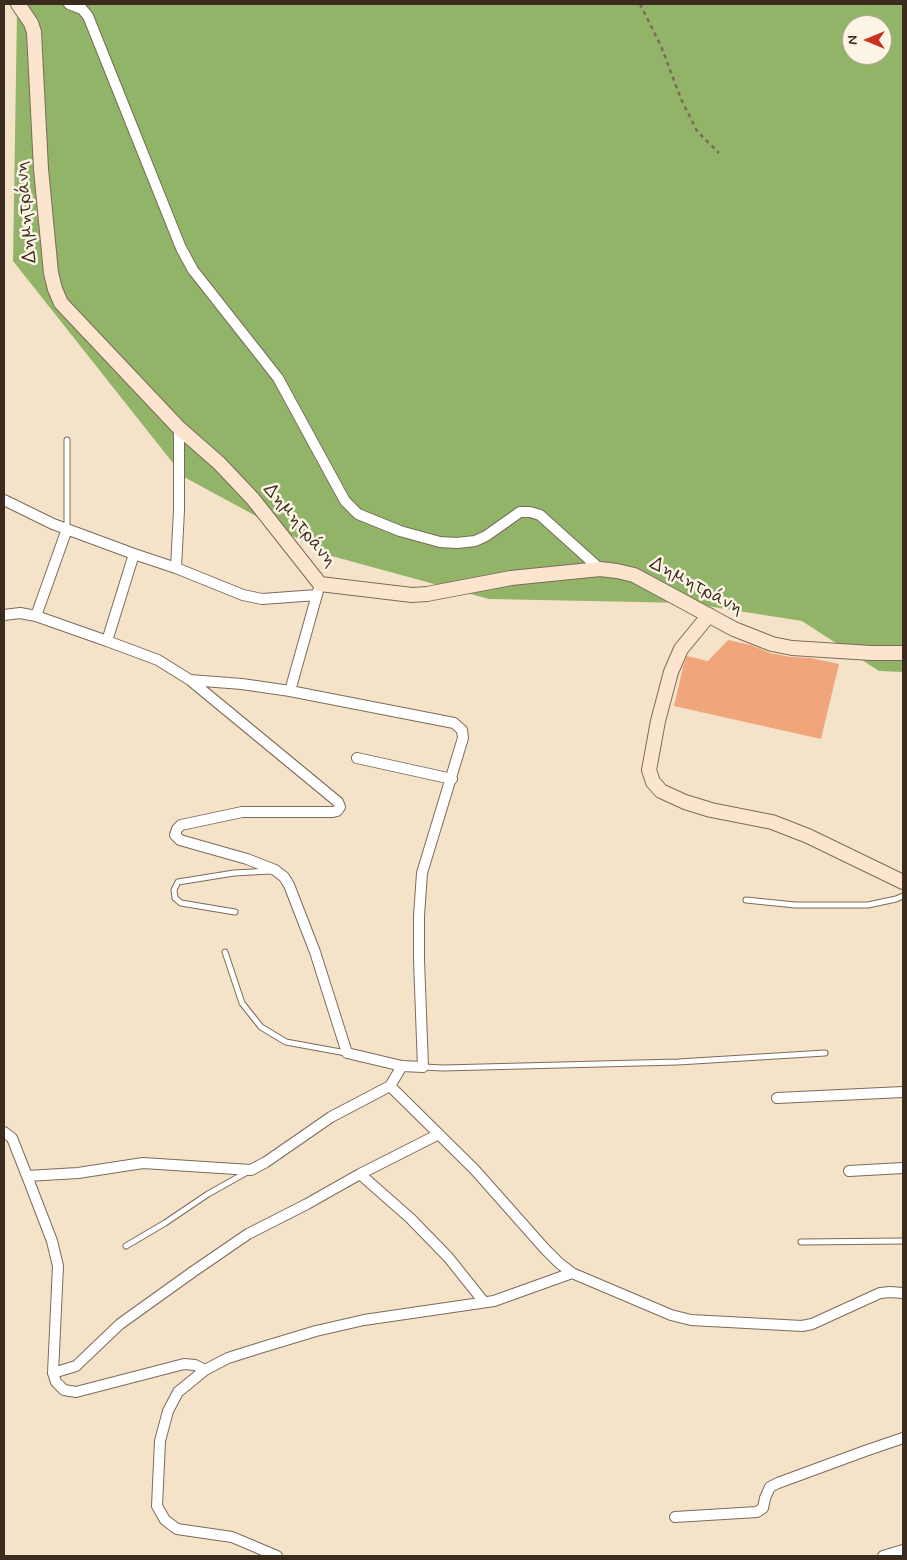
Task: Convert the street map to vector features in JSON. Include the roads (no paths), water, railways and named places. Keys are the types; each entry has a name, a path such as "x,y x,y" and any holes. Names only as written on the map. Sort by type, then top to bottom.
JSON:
{"street":[{"name":"Δημητράνη","path":"18,4 31,23 34,32 41,169 54,289 62,303 179,428 219,463 253,500 319,589 412,595 511,578 600,570 616,571 634,575 734,630 772,644 872,653 903,653"},
{"path":"69,4 82,9 88,16 180,248 193,270 278,378 345,502 358,514 400,531 440,542 457,543 475,541 486,536 520,512 530,512 540,515 600,570"},
{"path":"176,568 179,510 179,428"},
{"path":"4,500 53,524 176,568 243,595 262,599 319,589 290,691"},
{"path":"36,616 66,529"},
{"path":"107,641 134,554"},
{"path":"4,615 36,616 158,660 190,680 338,802 340,808 333,812 242,812 181,825 176,829 176,835 180,840 247,859 275,870 284,877 289,885 314,952 347,1053 402,1066 423,1068 419,960 419,916 422,874 452,779 463,738 462,730 454,723 290,691 242,684 190,680"},
{"path":"709,615 681,650 671,672 658,721 649,770 653,782 661,791 685,802 711,810 772,822 808,836 903,882"},
{"path":"357,758 452,779"},
{"path":"27,1176 78,1173 143,1163 251,1170 331,1118 390,1086 402,1066"},
{"path":"390,1086 475,1170 559,1263 572,1273 671,1315 691,1320 802,1326 812,1324 880,1294 890,1292 903,1293"},
{"path":"777,1098 903,1092"},
{"path":"4,1133 12,1138 52,1241 58,1266 53,1373 56,1382 64,1390 76,1392 184,1364 195,1365 205,1370"},
{"path":"53,1373 76,1366 120,1324 248,1234 439,1134"},
{"path":"848,1171 903,1168"},
{"path":"360,1174 410,1218 448,1258 484,1302"},
{"path":"277,1556 232,1537 177,1529 165,1520 157,1506 160,1441 168,1411 178,1392 205,1370 228,1358 364,1320 494,1301 572,1273"},
{"path":"675,1517 757,1512 763,1508 770,1488 778,1483 903,1438"},
{"path":"883,1556 903,1550"}],"lane":[{"path":"66,529 67,440"},
{"path":"235,912 181,904 175,898 174,890 178,882 234,873 275,870"},
{"path":"746,900 795,905 868,905 896,900 903,896"},
{"path":"225,952 242,1003 261,1027 286,1042 347,1053"},
{"path":"423,1068 678,1062 825,1053"},
{"path":"126,1246 208,1194 251,1170"},
{"path":"801,1242 903,1241"}]}
